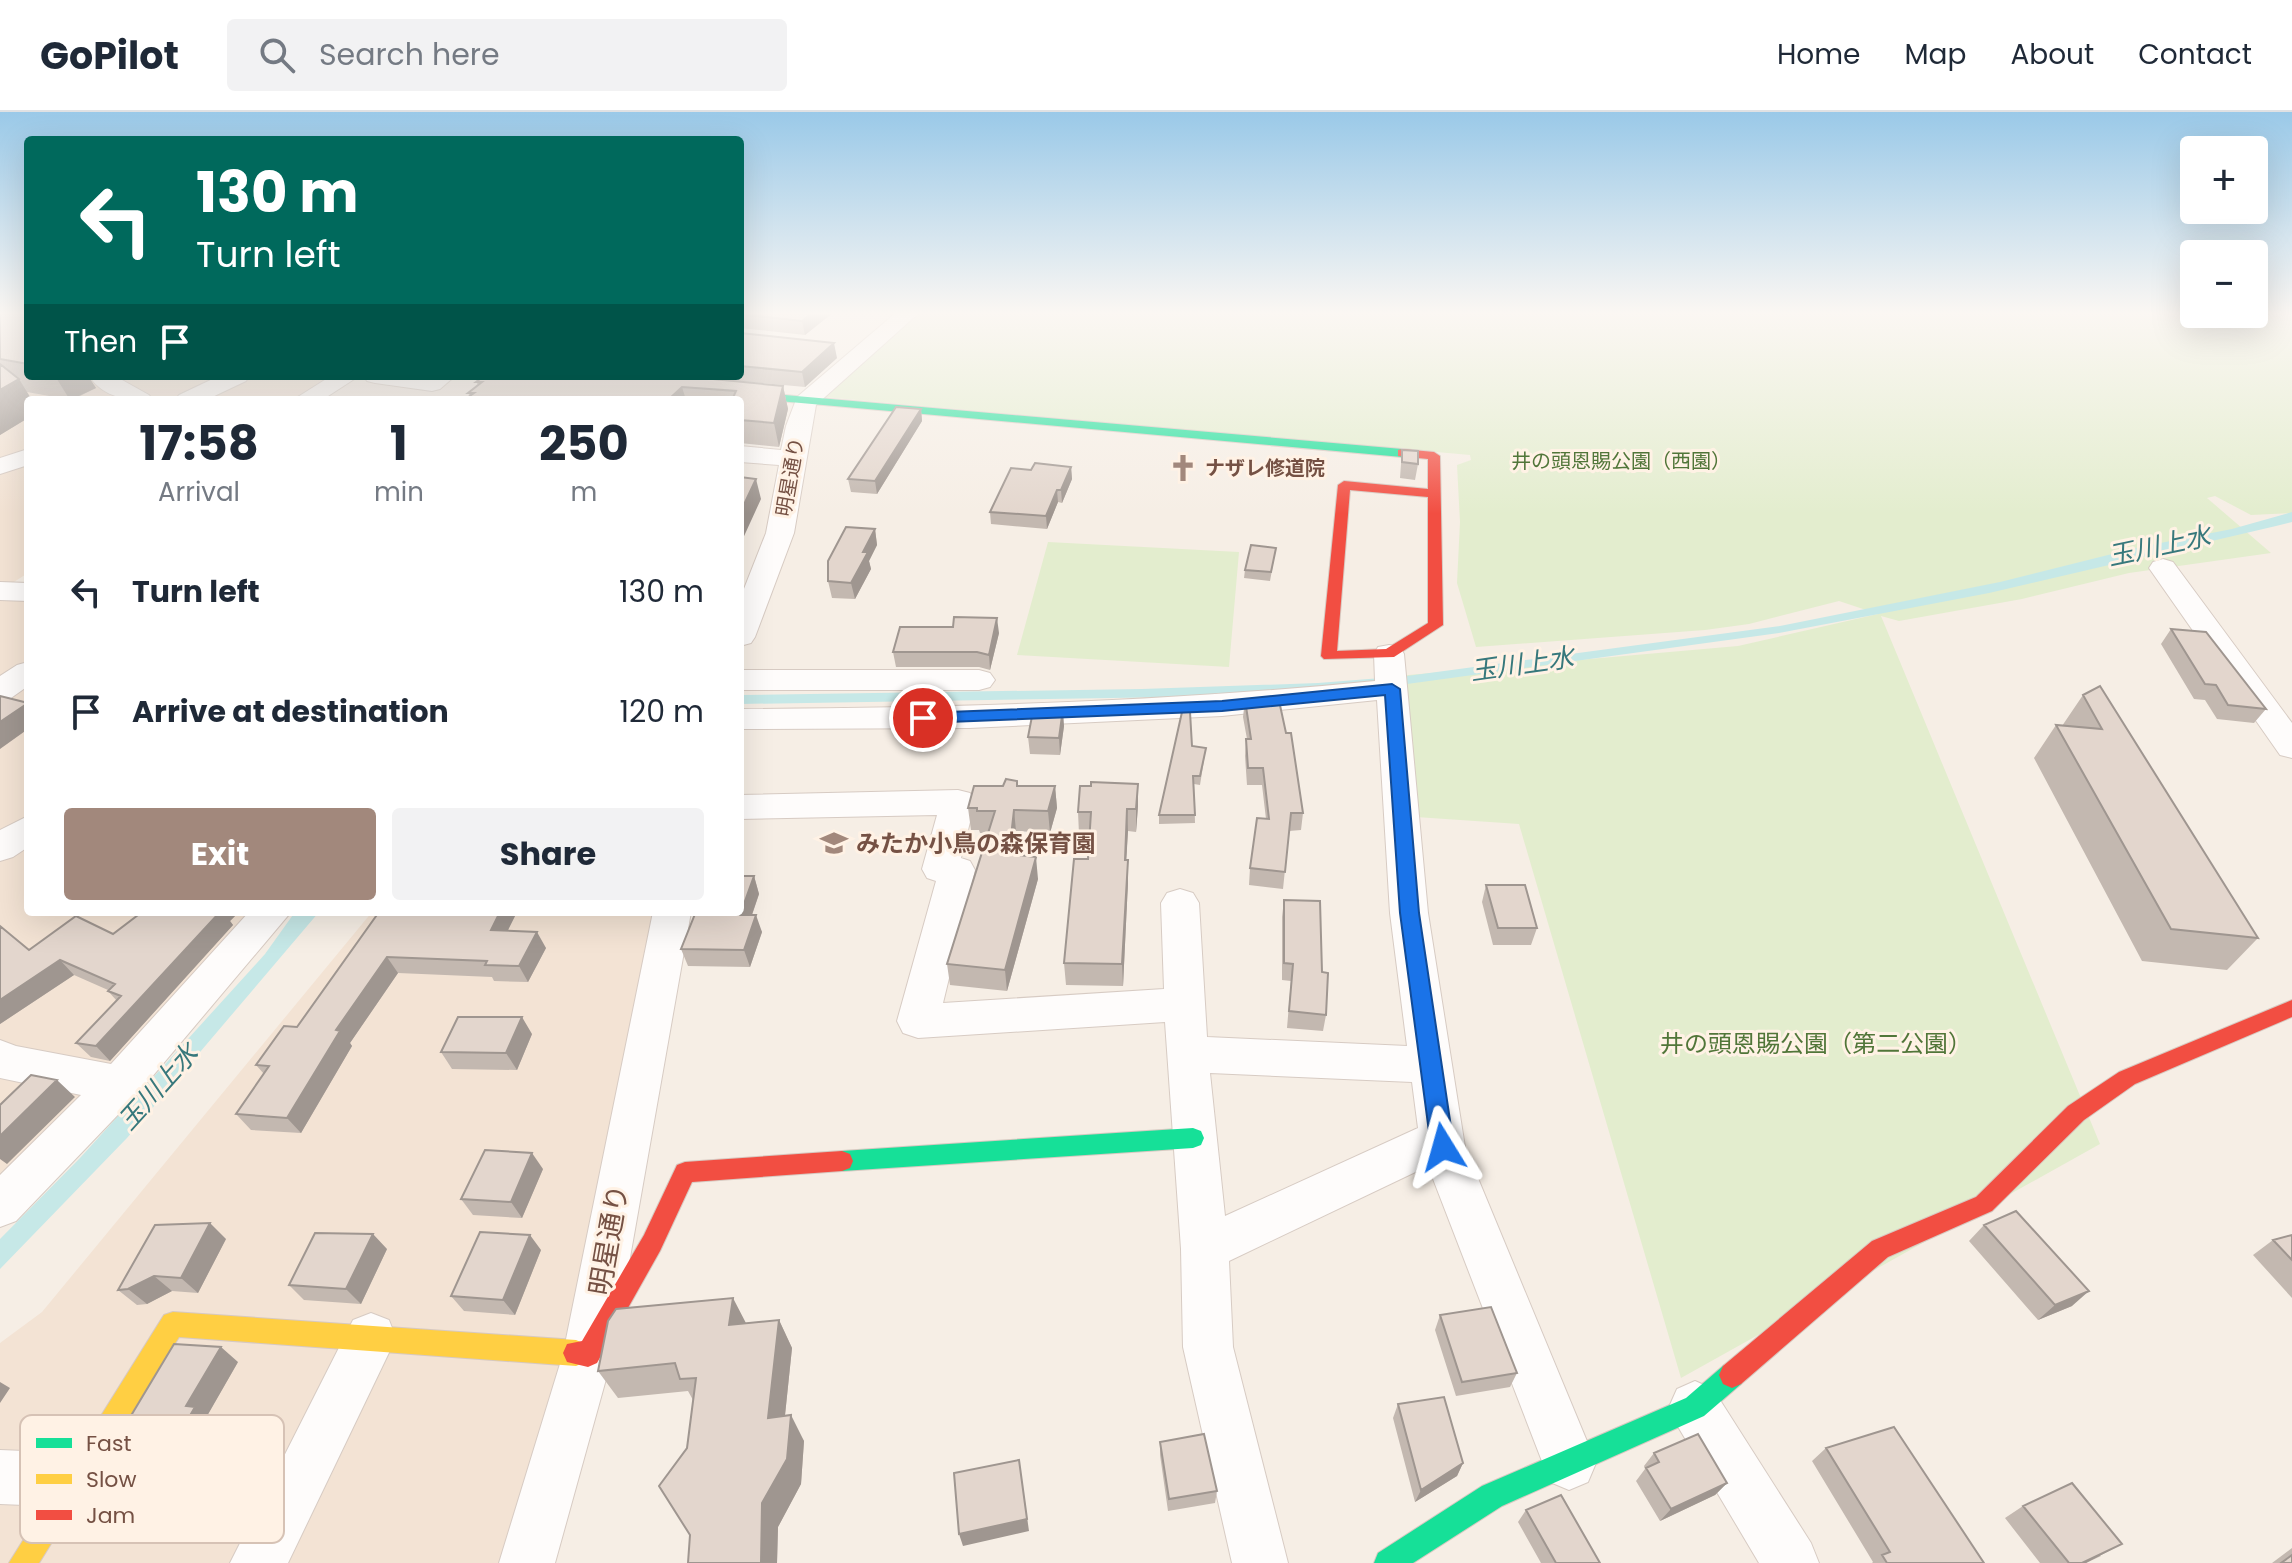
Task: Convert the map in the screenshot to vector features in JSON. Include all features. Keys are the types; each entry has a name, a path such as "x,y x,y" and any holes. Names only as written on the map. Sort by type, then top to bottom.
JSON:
{"street":[{"path":"805,402 832,379"},
{"path":"105,380 132,396"},
{"path":"196,396 230,380"},
{"path":"312,396 341,380"},
{"path":"404,380 432,384 438,380"},
{"path":"702,391 1434,456 1436,625 1391,672 1222,706 969,718 744,719"},
{"name":"明星通り","path":"744,627 780,533 805,402"},
{"path":"744,454 795,459"},
{"path":"0,466 24,458"},
{"path":"1391,672 1329,656 1344,485 1435,494"},
{"path":"2163,568 2292,747"},
{"path":"1391,672 1409,913 1441,1138 1569,1463"},
{"path":"0,691 24,675"},
{"path":"744,680 979,680"},
{"path":"744,807 958,802 940,869 957,870 918,1021 1185,1004"},
{"path":"0,848 24,832"},
{"path":"1180,903 1193,1138 1205,1249 1208,1347 1260,1563"},
{"path":"0,1206 120,1084 268,916"},
{"name":"明星通り","path":"527,1563 588,1354 671,916"},
{"path":"1388,1563 1492,1496 1695,1407 1880,1249 1984,1204 2076,1113 2127,1078 2292,1008"},
{"path":"1187,1054 1431,1065"},
{"path":"0,1058 5,1062 120,1084"},
{"path":"115,1415 173,1324 588,1354 652,1243 685,1172 1193,1138"},
{"path":"1205,1249 1441,1138"},
{"path":"284,1511 371,1338"},
{"path":"1695,1407 1791,1563"},
{"path":"0,1477 20,1478"},
{"path":"23,1563 35,1543"},
{"path":"258,1563 268,1543"}],"shaded area":[{"path":"0,379 333,380 304,396 24,396 24,576 6,587 0,587"},
{"path":"0,595 24,598 24,916 258,916 0,1195"},
{"path":"369,916 657,916 616,1128 511,1563 0,1563 0,1343 42,1312"}],"green space":[{"path":"845,379 2292,379 2292,513 2251,515 2215,496 2207,498 2271,553 2129,573 2022,599 1899,621 1881,616 2100,1144 1681,1378 1519,824 1416,817 1397,676 1738,646 1878,614 1839,601 1749,624 1705,630 1476,647 1457,583 1460,522 1457,465 1471,460 1470,455 824,397"},
{"path":"1048,542 1239,552 1229,667 1017,655"}],"water":[{"name":"玉川上水","path":"2292,512 2292,522 1989,593 1779,633 1407,684 1239,696 744,704 744,695 1142,689 1318,683 1407,676 1780,626 2000,582 2140,547 2232,529"},
{"name":"玉川上水","path":"292,916 316,916 127,1138 0,1269 0,1239 80,1158 265,954"}],"building":[{"path":"0,379 19,379 0,390"},
{"path":"722,380 783,386 774,423 744,420 744,396 734,396 736,391 682,387 672,396 470,396 474,393 468,393 482,382 476,382"},
{"path":"896,407 921,409 875,481 848,479"},
{"path":"1402,450 1418,451 1418,464 1402,462"},
{"path":"1035,463 1071,467 1046,516 990,512 1011,468 1031,470"},
{"path":"744,478 756,479 744,504"},
{"path":"846,527 875,529 863,552 868,552 851,583 828,581 828,561"},
{"path":"1251,545 1276,548 1271,572 1245,570"},
{"path":"954,617 997,618 989,655 977,652 893,652 900,627 953,627"},
{"path":"2171,629 2206,632 2266,709 2228,705 2216,685 2205,684"},
{"path":"2100,686 2258,938 2171,929 2056,725 2102,729 2083,695"},
{"path":"0,696 24,702 24,706 0,722"},
{"path":"1278,696 1286,733 1291,733 1303,813 1291,813 1285,872 1250,868 1257,818 1269,819 1263,768 1248,768 1246,739 1251,739 1245,700"},
{"path":"1063,709 1059,738 1028,737 1033,711"},
{"path":"1182,712 1190,712 1192,746 1206,748 1200,776 1193,776 1195,815 1159,815"},
{"path":"1006,779 1017,781 1017,786 1055,786 1048,811 1014,810 1009,854 1036,857 1005,970 947,964 995,811 968,808 974,786 1003,786"},
{"path":"1091,782 1138,784 1136,809 1127,809 1125,860 1128,860 1122,964 1064,963 1074,859 1088,859 1091,812 1078,812 1080,786 1091,786"},
{"path":"744,876 754,876 744,904"},
{"path":"1486,885 1525,885 1537,928 1498,928"},
{"path":"1284,900 1320,901 1322,972 1328,973 1326,1015 1289,1011 1293,964 1284,963"},
{"path":"756,915 744,950 681,949 694,916"},
{"path":"76,916 113,934 137,916 216,916 96,1046 76,1043 121,996 108,991 115,984 60,960 0,1000 0,926 29,950"},
{"path":"376,916 498,916 491,930 537,932 519,966 485,965 487,961 387,957 336,1030 340,1031 287,1118 236,1114 269,1066 256,1065 284,1026 297,1027"},
{"path":"458,1017 522,1017 506,1053 441,1052"},
{"path":"31,1075 57,1080 0,1136 0,1105"},
{"path":"485,1150 532,1153 511,1202 461,1199"},
{"path":"2016,1211 2089,1291 2055,1305 1984,1225"},
{"path":"210,1223 181,1278 154,1276 128,1289 118,1290 155,1225"},
{"path":"480,1232 530,1235 503,1300 451,1296"},
{"path":"315,1233 373,1234 346,1289 289,1285"},
{"path":"2292,1235 2292,1260 2273,1240"},
{"path":"733,1298 729,1325 779,1320 768,1418 791,1415 787,1459 762,1503 761,1563 688,1563 690,1535 659,1486 687,1448 696,1378 680,1379 675,1363 598,1371 608,1321 616,1309"},
{"path":"1491,1307 1517,1373 1462,1382 1440,1315"},
{"path":"174,1344 221,1347 186,1406 195,1407 190,1415 131,1415"},
{"path":"1444,1397 1463,1463 1421,1490 1398,1404"},
{"path":"1894,1427 1984,1563 1887,1563 1882,1555 1890,1552 1826,1448"},
{"path":"1204,1434 1217,1491 1169,1499 1160,1442"},
{"path":"1698,1434 1727,1483 1671,1509 1646,1468 1659,1462 1654,1453"},
{"path":"1019,1460 1027,1519 959,1534 954,1473"},
{"path":"2072,1483 2122,1544 2082,1563 2069,1563 2023,1506"},
{"path":"1561,1495 1600,1563 1556,1563 1526,1510"},
{"path":"2292,1555 2292,1563 2281,1563"}],"traffic: fast":[{"path":"728,394 1402,453"},
{"path":"842,1161 1193,1138"},
{"path":"1388,1563 1492,1496 1695,1407 1732,1375"}],"traffic: slow":[{"path":"116,1415 173,1324 576,1353"},
{"path":"23,1563 36,1543"}],"traffic: jam":[{"path":"1402,453 1434,456 1436,625 1389,654 1329,656 1344,485 1435,494"},
{"path":"1732,1375 1880,1249 1984,1204 2076,1113 2127,1078 2292,1008"},
{"path":"576,1353 588,1354 652,1243 685,1172 842,1161"}],"place":[{"name":"ナザレ修道院","path":"1183,468"},
{"name":"みたか小鳥の森保育園","path":"834,843"}],"route":[{"path":"923,718 1222,706 1392,689 1409,913 1443,1147"}],"park label":[{"name":"井の頭恩賜公園（西園）","path":"1621,461"},
{"name":"井の頭恩賜公園（第二公園）","path":"1816,1043"}]}
